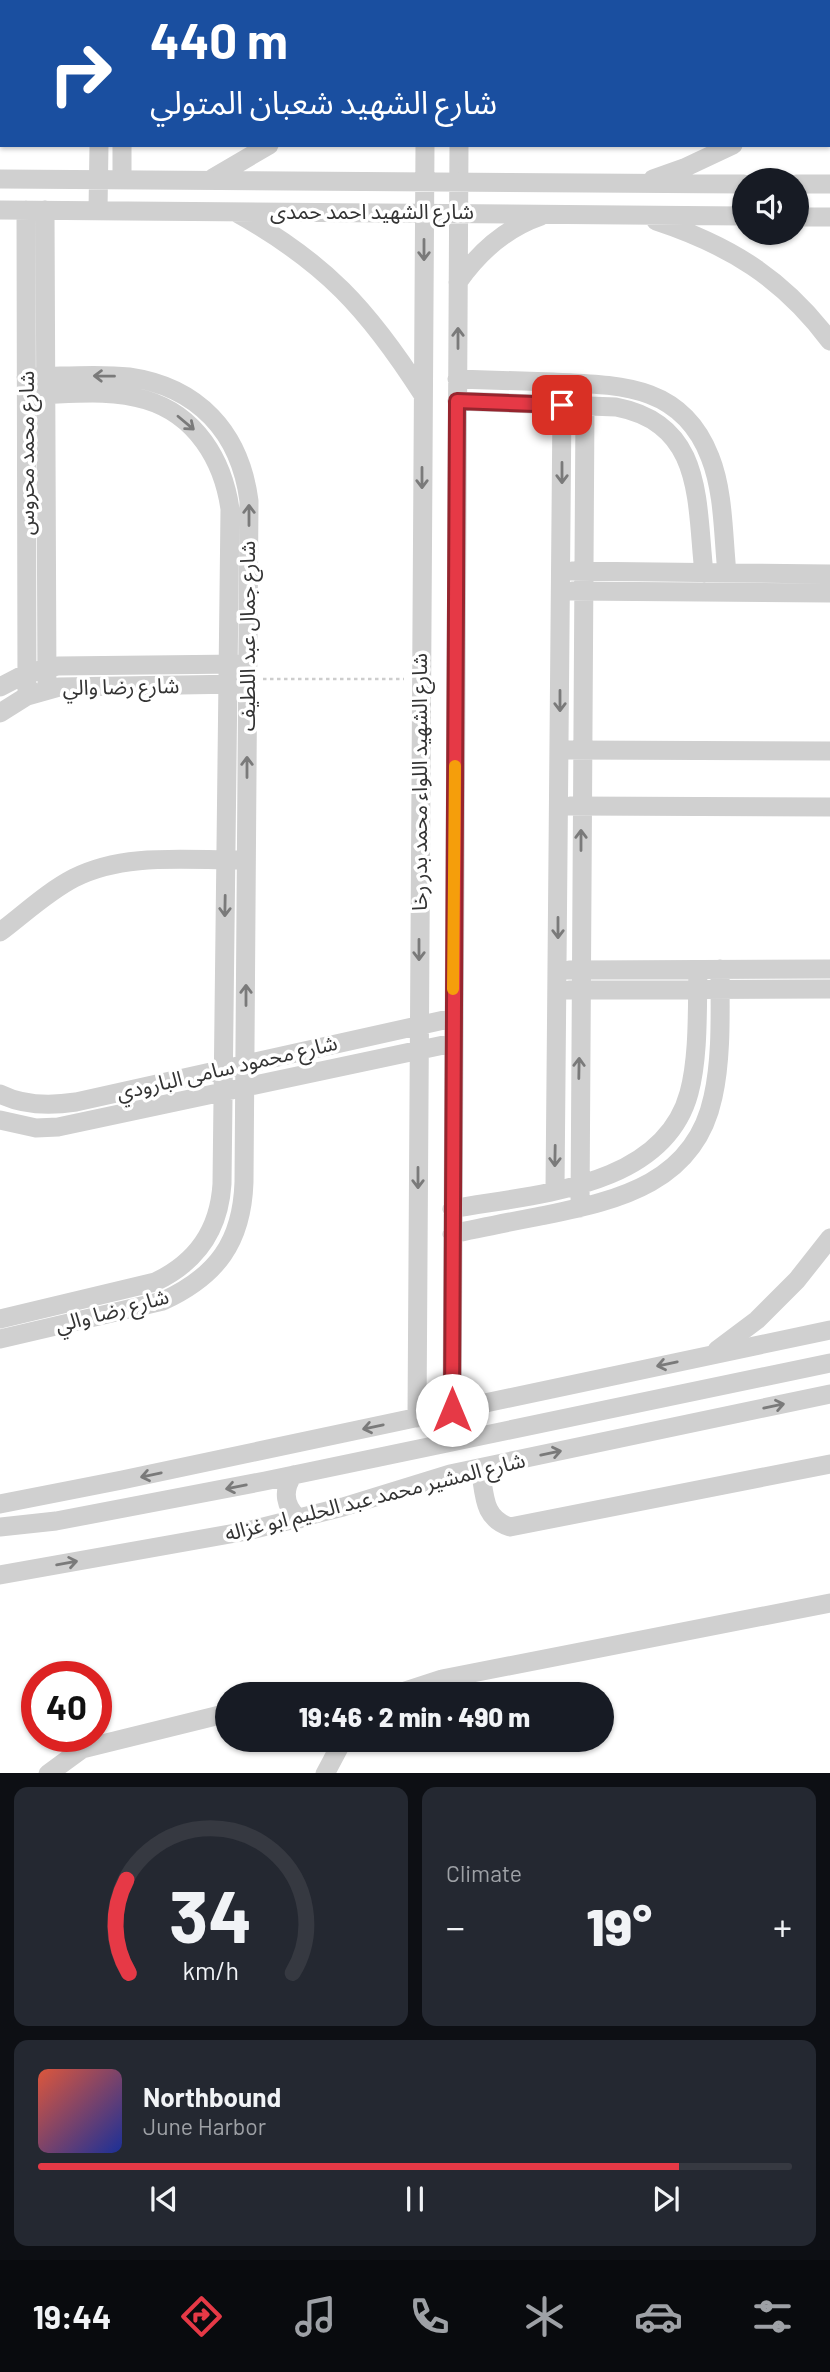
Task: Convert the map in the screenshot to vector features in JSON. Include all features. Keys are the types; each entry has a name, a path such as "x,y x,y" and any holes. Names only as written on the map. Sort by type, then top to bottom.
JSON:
{"street":[{"path":"99,147 99,210"},
{"path":"122,147 122,180"},
{"path":"209,180 266,147"},
{"name":"شارع الشهيد اللواء محمد بدر رخا","path":"417,1418 425,147"},
{"name":"شارع الشهيد اللواء محمد بدر رخا","path":"452,1410 459,147"},
{"path":"640,183 684,168 729,147"},
{"name":"شارع الشهيد احمد حمدى","path":"0,179 732,184"},
{"path":"809,184 830,184"},
{"name":"شارع الشهيد احمد حمدى","path":"0,210 732,216"},
{"name":"شارع محمد محروس","path":"27,696 36,386 36,210"},
{"path":"234,212 291,246 342,288 372,321 423,395"},
{"path":"458,282 468,267 494,242 520,225 550,214"},
{"path":"638,215 710,241 756,266 814,319 830,341"},
{"path":"809,217 830,217"},
{"name":"شارع جمال عبد اللطيف","path":"36,386 125,377 153,381 180,392 203,408 223,428 237,453 247,480 245,1063"},
{"path":"457,379 616,385 642,390 664,401 683,416 699,435 710,457 720,504 727,573"},
{"name":"شارع محمد محروس","path":"36,386 47,689"},
{"name":"شارع جمال عبد اللطيف","path":"36,386 118,395 145,400 168,410 189,424 206,443 219,464 227,488 230,509 223,1068"},
{"path":"457,401 617,407 639,411 657,421 672,435 692,474 704,573"},
{"path":"555,1190 562,405"},
{"path":"580,1208 578,1185 585,406"},
{"path":"583,581 704,573 830,574"},
{"path":"561,581 830,593"},
{"name":"شارع رضا والي","path":"0,687 27,673 47,667 228,664 248,676"},
{"name":"شارع رضا والي","path":"0,713 27,696 47,689 72,686 228,685 248,676"},
{"path":"559,750 830,751"},
{"path":"559,806 830,807"},
{"path":"0,932 62,886 94,869 140,861 247,860"},
{"path":"557,980 698,979 720,969 830,969"},
{"path":"452,1234 580,1208 630,1194 668,1172 685,1156 707,1118 713,1097 720,969"},
{"path":"698,979 720,989 830,989"},
{"path":"452,1209 555,1190 611,1175 635,1164 664,1139 678,1118 688,1094 693,1069 698,979"},
{"name":"شارع محمود سامى البارودي","path":"0,1094 28,1103 52,1105 76,1102 453,1018"},
{"name":"شارع محمود سامى البارودي","path":"0,1120 36,1128 58,1127 453,1043"},
{"name":"شارع رضا والي","path":"0,1319 100,1305 163,1301 183,1292 217,1264 238,1225 243,1204 245,1063"},
{"name":"شارع رضا والي","path":"0,1339 100,1305 155,1282 173,1273 199,1250 209,1235 220,1202 223,1068"},
{"path":"712,1354 765,1312 797,1280 830,1238"},
{"path":"0,1504 830,1330"},
{"name":"شارع المشير محمد عبد الحليم ابو غزاله","path":"0,1527 56,1521 265,1481 830,1363"},
{"name":"شارع المشير محمد عبد الحليم ابو غزاله","path":"0,1575 275,1525 421,1482 480,1468 830,1394"},
{"path":"480,1468 490,1515 498,1523 510,1527 830,1464"},
{"path":"293,1475 286,1495 290,1509 299,1519"},
{"path":"265,1481 275,1502 275,1525"},
{"path":"429,1682 830,1603"},
{"path":"48,1773 82,1749 215,1716"},
{"path":"326,1773 337,1752"}],"path":[{"path":"248,676 421,679"}],"slow traffic":[{"path":"453,989 455,766"}],"route":[{"path":"452,1410 457,401 562,405"}]}
